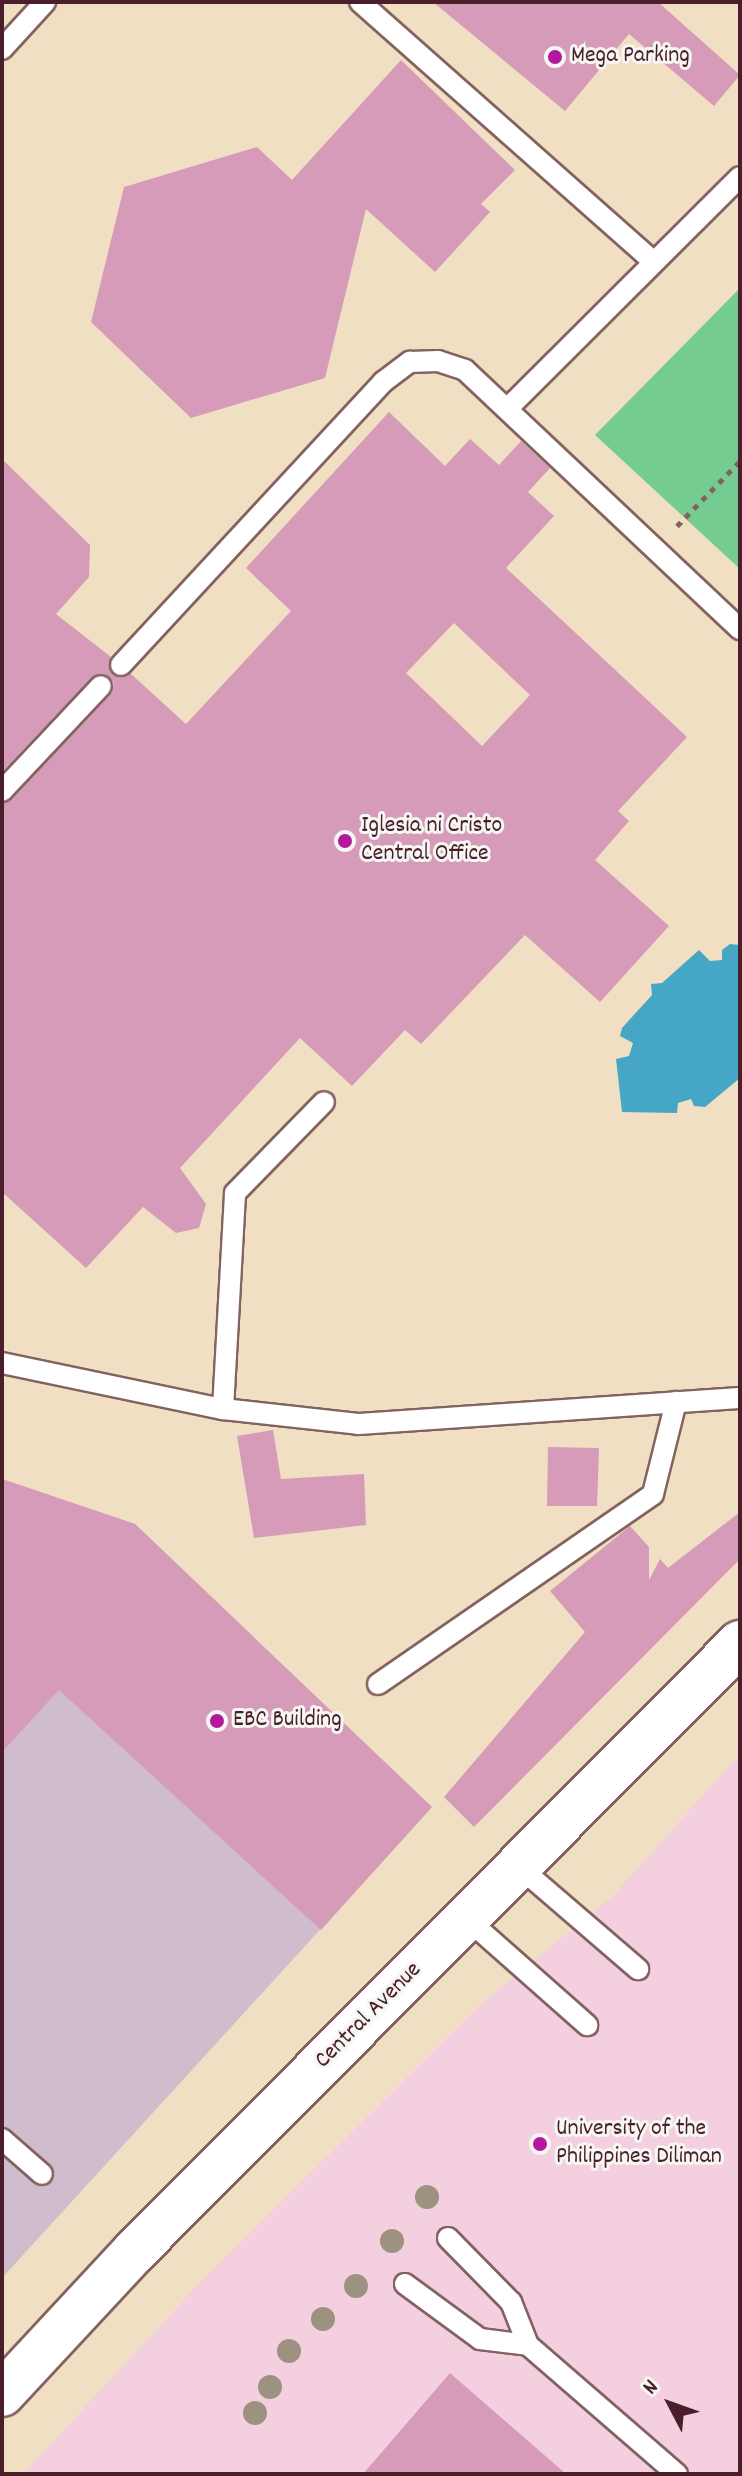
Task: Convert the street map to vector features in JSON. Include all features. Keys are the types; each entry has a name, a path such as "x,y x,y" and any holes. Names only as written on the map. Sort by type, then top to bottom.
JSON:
{"main road":[{"name":"Central Avenue","path":"2,2394 135,2251 740,1643"}],"lane":[{"path":"2,49 45,2"},
{"path":"360,2 654,262"},
{"path":"508,408 740,177"},
{"path":"121,665 383,382 410,362 438,361 465,370 657,546 740,629"},
{"path":"2,791 101,686"},
{"path":"223,1409 235,1193 324,1102"},
{"path":"2,1363 223,1409 358,1424 740,1398"},
{"path":"378,1684 653,1494 676,1402"},
{"path":"517,1865 638,1969"},
{"path":"466,1918 587,2025"},
{"path":"2,2139 42,2174"},
{"path":"448,2238 511,2302 528,2345 677,2474"},
{"path":"405,2284 480,2339 528,2345"}],"path":[{"path":"657,546 740,461"}],"shaded area":[{"path":"2,1479 135,1524 432,1807 2,2278"},
{"name":"University of the Philippines Diliman","path":"740,1754 740,2474 23,2474 198,2285 482,2003 612,1897"}],"green space":[{"path":"740,288 740,569 595,435"}],"water":[{"path":"730,944 740,945 740,1078 705,1107 694,1106 691,1099 678,1103 677,1113 622,1112 616,1059 629,1056 633,1043 620,1036 622,1028 652,995 651,984 662,983 699,950 710,961 722,960 722,950"}],"building":[{"name":"Mega Parking","path":"433,2 658,2 740,75 714,106 629,34 565,111"},
{"path":"401,60 515,170 481,204 490,212 435,272 366,209 325,378 191,418 91,322 124,187 257,147 292,180"},
{"name":"Iglesia ni Cristo Central Office","path":"389,412 445,466 470,439 499,465 521,441 550,468 528,492 554,516 506,568 687,737 618,811 629,821 595,860 669,926 600,1002 525,935 421,1044 405,1030 352,1086 300,1038 180,1168 206,1204 199,1228 176,1233 143,1207 86,1268 2,1192 2,804 11,800 110,695 114,683 105,674 92,677 2,772 2,459 90,545 89,577 56,614 111,657 113,675 131,674 186,724 291,611 246,568","holes":["454,623 530,695 482,746 406,673"]},
{"path":"273,1430 281,1479 364,1474 366,1525 254,1538 237,1436"},
{"path":"548,1447 599,1448 597,1506 547,1506"},
{"name":"EBC Building","path":"2,1479 135,1524 432,1807 321,1930 59,1690 2,1752"},
{"path":"740,1512 740,1559 474,1827 444,1797 585,1632 550,1591 630,1526 649,1547 649,1580 660,1559 668,1568"},
{"path":"450,2373 566,2474 363,2474"}],"place":[{"name":"Mega Parking","path":"555,57"},
{"name":"Iglesia ni Cristo Central Office","path":"345,841"},
{"name":"EBC Building","path":"217,1721"},
{"name":"University of the Philippines Diliman","path":"540,2144"}]}
